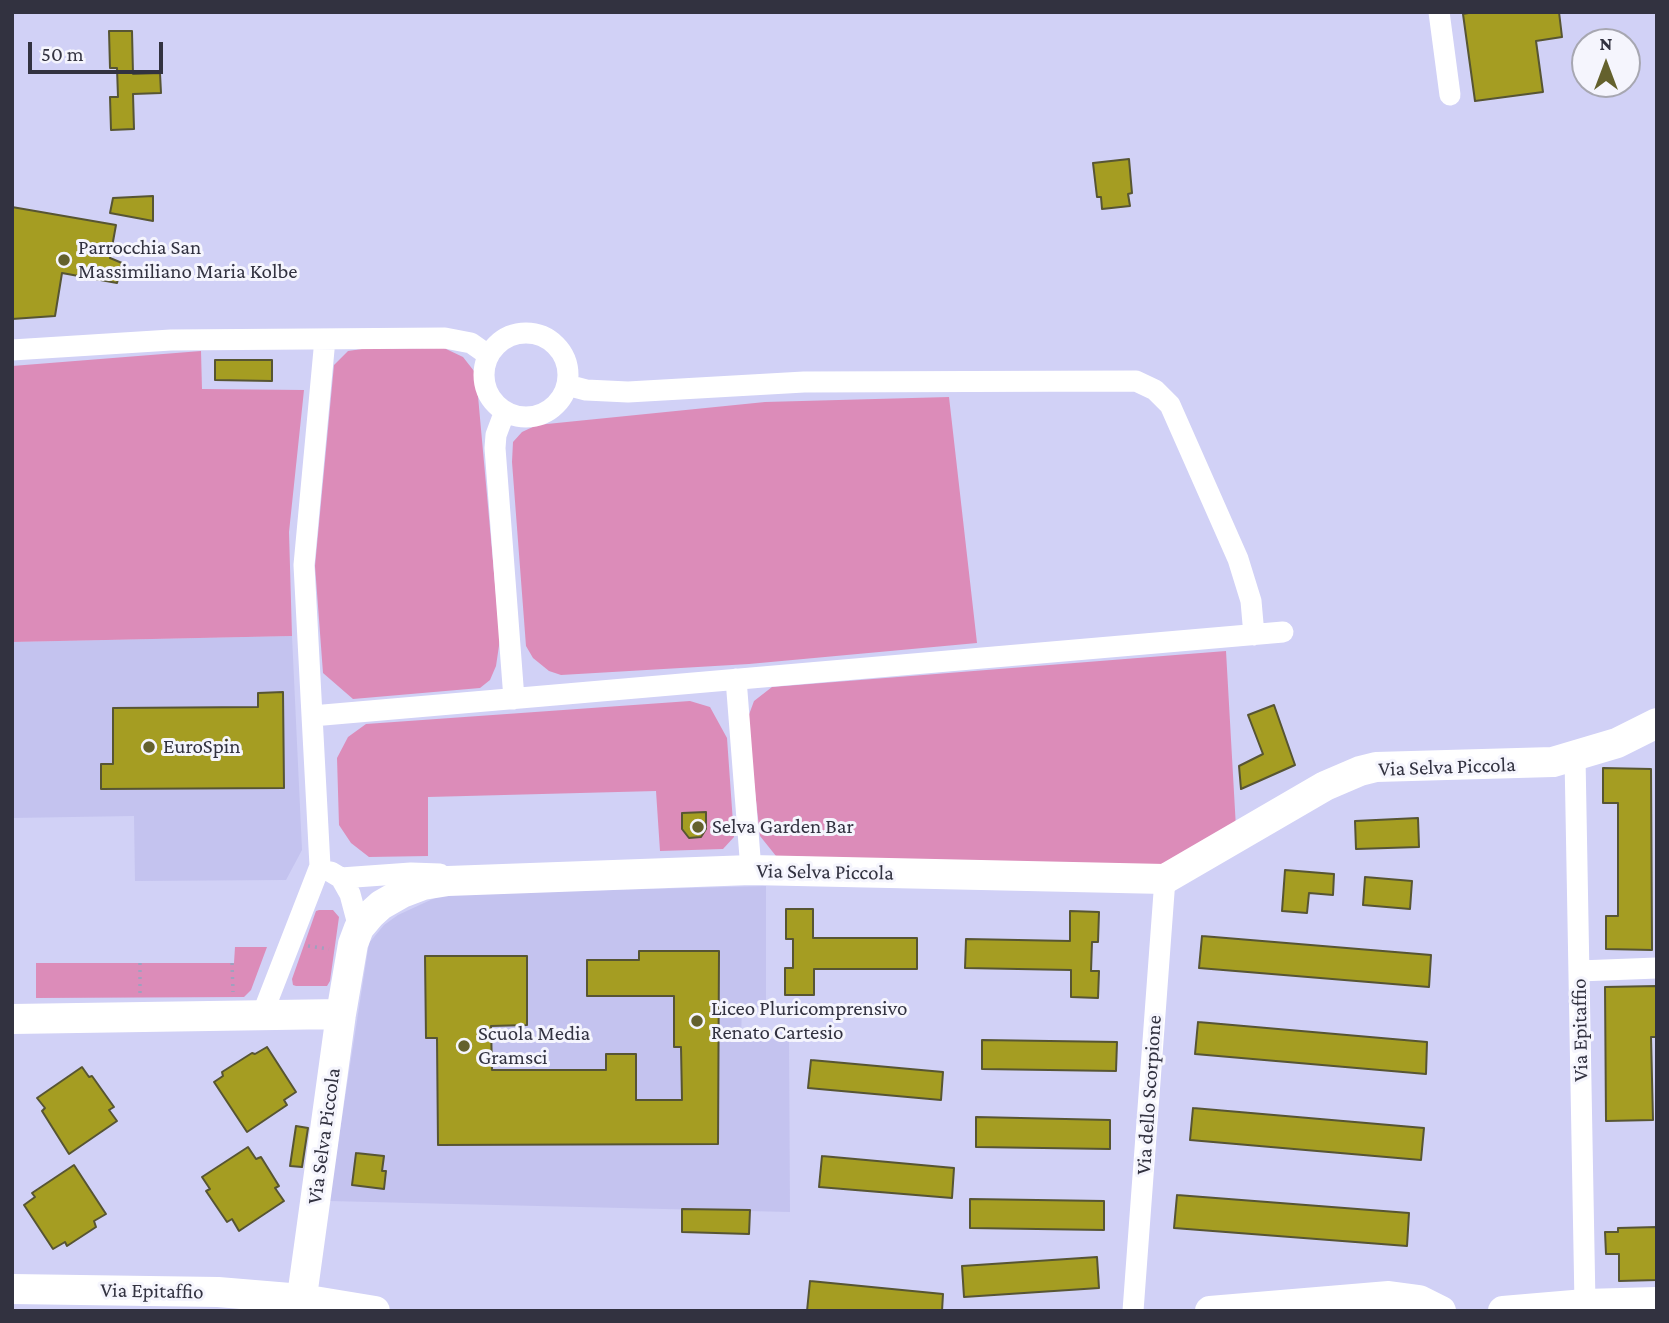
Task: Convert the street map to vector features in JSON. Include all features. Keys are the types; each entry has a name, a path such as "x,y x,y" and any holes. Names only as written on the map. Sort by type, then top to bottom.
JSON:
{"street":[{"path":"1440,12 1450,95"},
{"path":"531,332 540,335 555,344 565,358 568,367 567,385 554,406 539,415 519,416 505,411 491,399 485,385 484,370 488,355 498,343 512,335 531,332"},
{"path":"12,350 129,341 445,338 471,343 488,355"},
{"path":"262,1015 320,866 304,555 324,339"},
{"path":"567,385 586,390 628,392 804,382 1136,382 1155,390 1170,405 1238,559 1251,601 1254,635"},
{"path":"505,411 496,435 495,448 514,699"},
{"path":"312,716 1283,632"},
{"path":"736,679 751,870"},
{"name":"Via Selva Piccola","path":"301,1305 341,1014 355,940 381,905 402,892 438,882 751,870 1165,879 1325,786 1360,771 1376,768 1553,762 1632,737 1657,723"},
{"name":"Via Epitaffio","path":"1575,757 1579,971 1601,1306"},
{"path":"320,866 341,878 350,894 355,940"},
{"path":"341,878 411,873 481,880"},
{"name":"Via dello Scorpione","path":"1133,1311 1165,879"},
{"path":"1579,971 1657,968"},
{"path":"12,1019 341,1014"},
{"name":"Via Epitaffio","path":"12,1289 218,1292 301,1305 375,1311"},
{"path":"1210,1311 1389,1296 1411,1298 1434,1309"},
{"path":"1503,1311 1657,1302"}],"path":[{"path":"290,942 355,940"},
{"path":"140,963 140,998"},
{"path":"232,963 233,998"}],"shaded area":[{"path":"444,348 463,357 474,371 500,639 496,666 490,680 480,688 353,699 323,673 315,566 334,365 348,351"},
{"path":"201,351 202,389 304,390 289,532 292,636 12,642 12,366"},
{"path":"949,397 977,643 749,664 561,675 549,671 533,658 526,646 512,462 513,442 522,432 537,425 765,402"},
{"path":"292,636 302,850 286,880 135,881 134,816 12,818 12,642"},
{"path":"1226,651 1236,828 1161,866 776,856 760,836 747,720 754,701 772,687"},
{"path":"690,701 710,707 727,738 734,837 723,849 660,851 656,791 428,797 428,856 369,857 351,843 339,825 337,758 348,737 366,724"},
{"path":"766,886 766,1008 742,1006 741,1038 789,1039 790,1212 329,1201 369,943 384,925 398,915 437,897 456,894"},
{"path":"333,910 339,917 330,981 327,986 296,986 293,985 292,979 316,911"},
{"path":"235,947 267,947 251,990 244,997 36,998 36,963 234,963"}],"building":[{"path":"1559,12 1562,37 1536,41 1543,92 1475,101 1463,14"},
{"path":"109,31 132,31 133,74 160,73 161,93 133,94 134,129 111,130 110,97 118,97 117,68 110,68"},
{"path":"1129,159 1132,193 1128,194 1130,206 1102,209 1101,197 1097,197 1093,163"},
{"path":"153,196 153,221 110,213 113,198"},
{"name":"Parrocchia San Massimiliano Maria Kolbe","path":"12,207 116,225 110,258 122,263 117,283 62,273 55,316 12,319"},
{"path":"215,360 272,360 272,381 215,380"},
{"path":"283,692 284,788 101,789 101,764 113,764 113,708 258,707 258,693"},
{"path":"1274,705 1295,765 1241,789 1239,766 1263,754 1248,715"},
{"path":"1603,768 1651,769 1652,950 1606,949 1606,916 1618,916 1618,803 1603,803"},
{"path":"706,812 706,829 701,837 689,838 682,829 682,813"},
{"path":"1418,818 1419,847 1356,849 1355,821"},
{"path":"1285,870 1334,874 1333,895 1309,893 1307,913 1282,911"},
{"path":"1365,877 1412,881 1410,909 1363,905"},
{"path":"786,909 813,909 813,938 917,938 917,969 814,969 814,995 785,995 785,968 793,968 793,939 786,939"},
{"path":"1070,911 1099,912 1098,942 1092,942 1091,971 1099,971 1098,998 1071,997 1071,970 965,968 966,939 1070,941"},
{"path":"1202,936 1431,955 1429,987 1199,968"},
{"name":"Scuola Media Gramsci","path":"639,951 719,951 718,1144 438,1145 437,1038 426,1038 425,956 527,956 527,1025 491,1026 492,1070 606,1070 606,1054 636,1054 636,1100 682,1100 681,1047 674,1047 674,996 587,996 587,960 639,960"},
{"path":"1657,986 1657,1037 1651,1037 1653,1120 1606,1121 1605,987"},
{"path":"1198,1022 1427,1042 1426,1074 1195,1054"},
{"path":"982,1040 1117,1042 1116,1071 982,1069"},
{"path":"267,1047 296,1092 284,1100 287,1105 247,1132 214,1082 223,1076 222,1072"},
{"path":"811,1060 943,1072 941,1100 808,1088"},
{"path":"82,1067 89,1077 92,1076 114,1107 109,1110 117,1121 69,1154 42,1111 45,1108 37,1098"},
{"path":"1193,1108 1424,1128 1421,1160 1190,1140"},
{"path":"976,1117 1110,1120 1110,1149 976,1147"},
{"path":"296,1126 308,1128 302,1167 290,1166"},
{"path":"248,1147 256,1159 261,1157 279,1186 275,1188 284,1201 239,1231 232,1219 227,1222 206,1191 210,1189 202,1177"},
{"path":"356,1153 384,1156 384,1189 352,1185"},
{"path":"822,1156 954,1168 952,1198 819,1187"},
{"path":"74,1165 106,1214 94,1221 96,1227 67,1246 65,1242 53,1249 24,1205 35,1197 32,1193"},
{"path":"1177,1195 1409,1213 1407,1246 1174,1228"},
{"path":"970,1199 1104,1201 1104,1230 970,1228"},
{"path":"682,1209 750,1210 749,1234 682,1232"},
{"path":"1657,1227 1657,1280 1619,1281 1619,1254 1606,1254 1605,1232 1618,1232 1618,1228"},
{"path":"1097,1257 1099,1288 964,1297 962,1266"},
{"path":"810,1281 943,1294 942,1311 807,1311"}],"place":[{"name":"Parrocchia San Massimiliano Maria Kolbe","path":"64,260"},
{"name":"EuroSpin","path":"149,747"},
{"name":"Selva Garden Bar","path":"698,827"},
{"name":"Liceo Pluricomprensivo Renato Cartesio","path":"697,1021"},
{"name":"Scuola Media Gramsci","path":"464,1046"}]}
